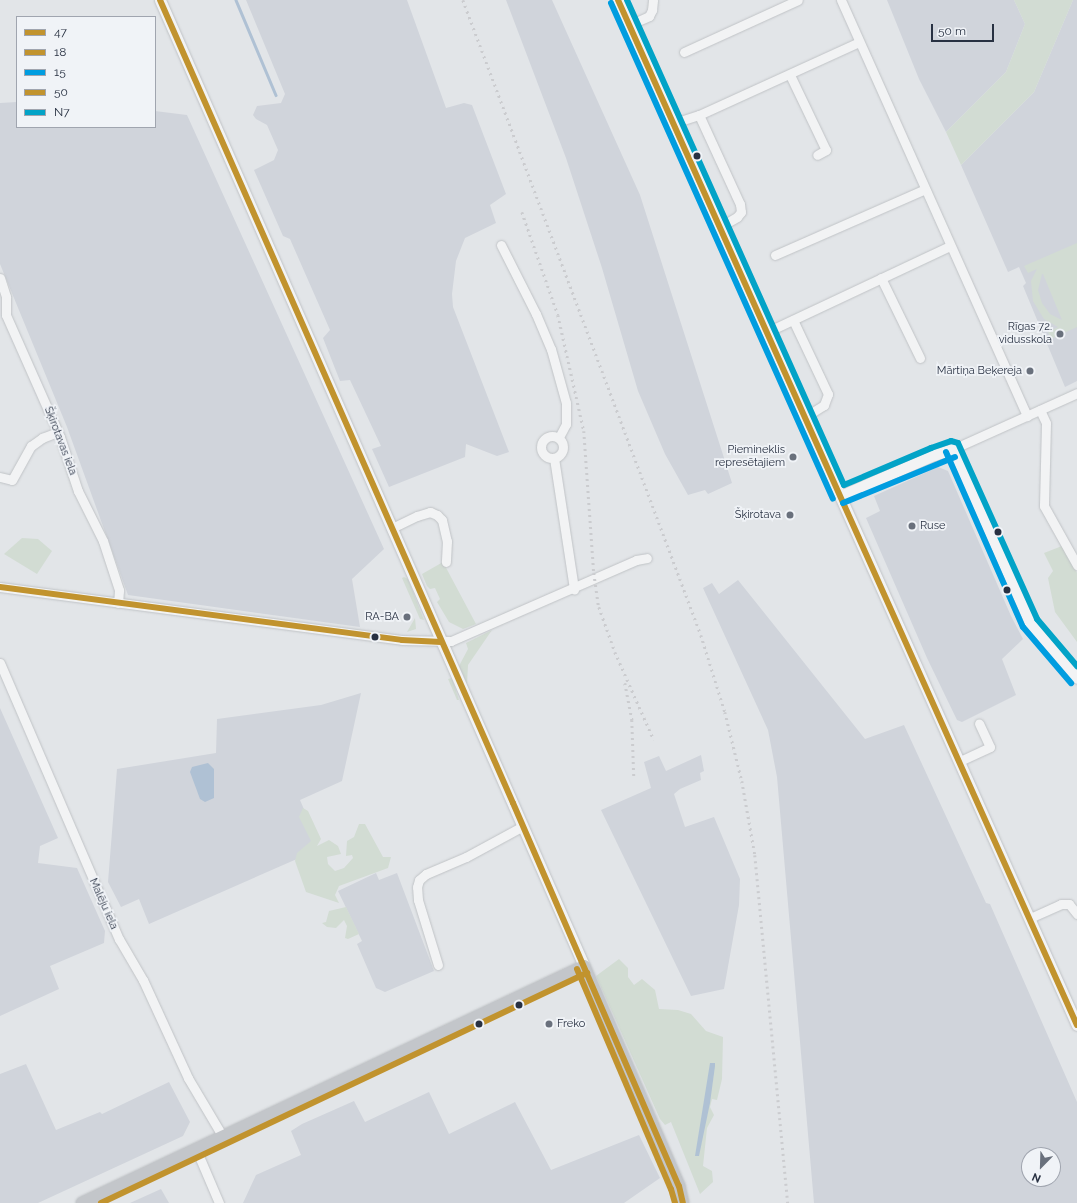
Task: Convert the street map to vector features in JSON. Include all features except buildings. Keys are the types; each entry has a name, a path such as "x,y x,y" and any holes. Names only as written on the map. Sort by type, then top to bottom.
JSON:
{"main road":[{"path":"82,1203 584,966 679,1186 684,1203"}],"street":[{"path":"160,0 584,966"},
{"path":"618,0 1077,1025"},
{"path":"629,25 649,16 652,10 653,0"},
{"path":"684,52 798,0"},
{"path":"841,0 1027,416"},
{"path":"674,123 699,115 859,42"},
{"path":"790,74 826,150 817,155"},
{"path":"699,115 740,204 741,212 737,217 720,227"},
{"path":"779,256 925,189"},
{"path":"501,245 536,314 551,349 566,403 566,421 559,437"},
{"path":"767,332 950,246"},
{"name":"Šķirotavas iela","path":"0,278 6,297 6,315 16,341 58,432 78,491 107,554 120,590 118,603"},
{"path":"881,278 920,358"},
{"path":"793,320 828,394 824,405 805,417"},
{"path":"840,496 934,455 953,449 1077,393"},
{"path":"1040,410 1046,423 1044,506 1077,565"},
{"path":"0,478 12,480 31,446 42,438 58,432"},
{"path":"554,458 543,453 542,444 547,437 559,437"},
{"path":"554,458 563,451 563,444 559,437"},
{"path":"953,449 1030,623 1077,678"},
{"path":"554,458 574,589"},
{"path":"392,528 424,514 437,515 442,520 447,542 446,562"},
{"path":"0,587 402,640 442,642 462,638 636,560 647,558"},
{"name":"Malēju iela","path":"0,664 119,939 143,980 188,1078 223,1137"},
{"path":"960,761 990,747 979,723"},
{"path":"438,965 418,900 417,887 420,880 426,874 466,857 523,826"},
{"path":"1030,918 1061,904 1069,904 1077,914"},
{"path":"196,1149 219,1203"}],"shaded area":[{"path":"246,0 407,0 446,108 464,103 472,105 506,194 490,205 496,223 465,238 456,261 452,294 453,307 509,452 497,456 466,444 465,457 389,487 372,449 381,446 350,380 340,381 323,338 330,330 290,239 283,236 254,170 274,160 278,150 267,125 256,119 253,115 257,106 281,103 285,94"},
{"path":"506,0 552,0 640,195 732,483 708,494 705,490 688,495 665,454 638,391 602,268 566,158"},
{"path":"887,0 1014,0 1025,24 1006,72 946,132 919,79"},
{"path":"1014,0 1073,0 1034,92 961,165 946,132 1006,72 1025,24"},
{"path":"1073,0 1077,0 1077,381 1065,387 1023,286 1026,283 1019,267 1008,272 961,165 1034,92"},
{"path":"16,102 16,128 156,128 156,111 187,115 384,549 352,579 360,627 128,595 67,427 0,264 0,103"},
{"path":"709,178 719,203 717,204 706,180"},
{"path":"1077,243 1077,327 1051,339 1048,332 1058,327 1044,319 1033,301 1031,281 1037,269 1028,273 1024,266","holes":["1043,274 1062,320 1050,314 1042,303 1038,290"]},
{"path":"938,467 948,471 1011,616 1023,639 1002,659 1016,695 962,722 957,720 927,658 866,518 880,511 874,496"},
{"path":"22,538 38,539 52,551 37,574 4,554"},
{"path":"1062,546 1077,573 1077,642 1055,612 1048,578 1053,571 1044,553"},
{"path":"443,562 476,624 463,629 449,622 437,602 440,599 435,588 430,589 427,586 422,574"},
{"path":"404,577 408,579 424,620 420,619 402,578"},
{"path":"738,580 865,739 904,725 986,903 990,904 1077,1102 1077,1203 814,1203 777,777 768,730 703,588 712,583 719,594"},
{"path":"415,618 416,629 407,632"},
{"path":"492,630 468,665 467,684 459,666 468,649 466,643"},
{"path":"452,678 459,700 457,700 448,679"},
{"path":"361,693 342,781 300,800 315,835 306,855 149,924 139,899 121,907 108,882 117,769 216,753 217,719 321,705"},
{"path":"0,708 58,838 40,846 38,863 77,868 105,931 104,943 50,966 59,989 0,1016"},
{"path":"701,755 704,771 700,773 701,780 680,789 674,794 685,827 714,817 740,879 739,905 724,989 691,996 601,810 651,788 644,762 659,756 666,771"},
{"path":"303,808 308,811 321,839 317,846 329,840 338,846 341,854 327,857 328,864 335,871 344,868 353,858 352,855 346,856 347,841 354,837 359,824 365,824 383,857 391,857 388,868 339,886 335,895 339,903 306,892 295,861 297,853 311,841 299,817"},
{"path":"376,873 379,880 397,873 434,971 385,992 376,988 357,944 362,941 338,891"},
{"path":"346,907 359,934 348,939 345,938 347,926 344,920 336,928 327,927 322,923 326,922 329,911"},
{"path":"619,959 628,968 628,977 634,985 642,979 655,990 659,1009 678,1010 691,1014 706,1031 723,1037 722,1079 717,1100 712,1099 710,1107 714,1115 707,1128 703,1166 712,1171 713,1182 700,1194 671,1122 665,1125 660,1119 596,976"},
{"path":"26,1064 56,1130 100,1112 102,1114 169,1082 190,1122 183,1136 38,1203 0,1203 0,1074"},
{"path":"429,1092 449,1134 515,1102 551,1170 639,1135 660,1178 624,1203 243,1203 256,1175 301,1155 291,1131 302,1124 354,1101 365,1122"},
{"path":"161,1189 169,1203 130,1203"}],"water":[{"path":"208,763 214,769 214,798 205,802 200,799 190,772 192,767"},
{"path":"710,1063 715,1063 715,1066 710,1103 699,1156 695,1156"}],"waterway":[{"path":"236,0 276,95"}],"railway":[{"path":"463,0 701,635 725,712 742,781 755,855 788,1203"},
{"path":"522,212 558,315 584,431 594,573 599,607 615,652 654,740"},
{"path":"625,683 632,720 634,776"}],"transit line":[{"name":"47","path":"160,0 513,803 679,1186 683,1203"},
{"name":"18","path":"618,0 1077,1025"},
{"name":"N7","path":"627,0 844,485 931,448 951,441 958,443 1037,619 1077,666"},
{"name":"15","path":"611,3 833,499"},
{"name":"15","path":"946,452 1023,627 1071,683"},
{"name":"15","path":"843,503 955,457"},
{"name":"47","path":"0,587 402,640 441,642"},
{"name":"50","path":"577,969 671,1189 675,1203"},
{"name":"50","path":"101,1203 587,973"}],"place":[{"name":"Rīgas 72. vidusskola","path":"1060,334"},
{"name":"Mārtiņa Beķereja","path":"1030,371"},
{"name":"Piemineklis represētajiem","path":"793,457"},
{"name":"Šķirotava","path":"790,515"},
{"name":"Ruse","path":"912,526"},
{"name":"RA-BA","path":"407,617"},
{"name":"Freko","path":"549,1024"}]}
